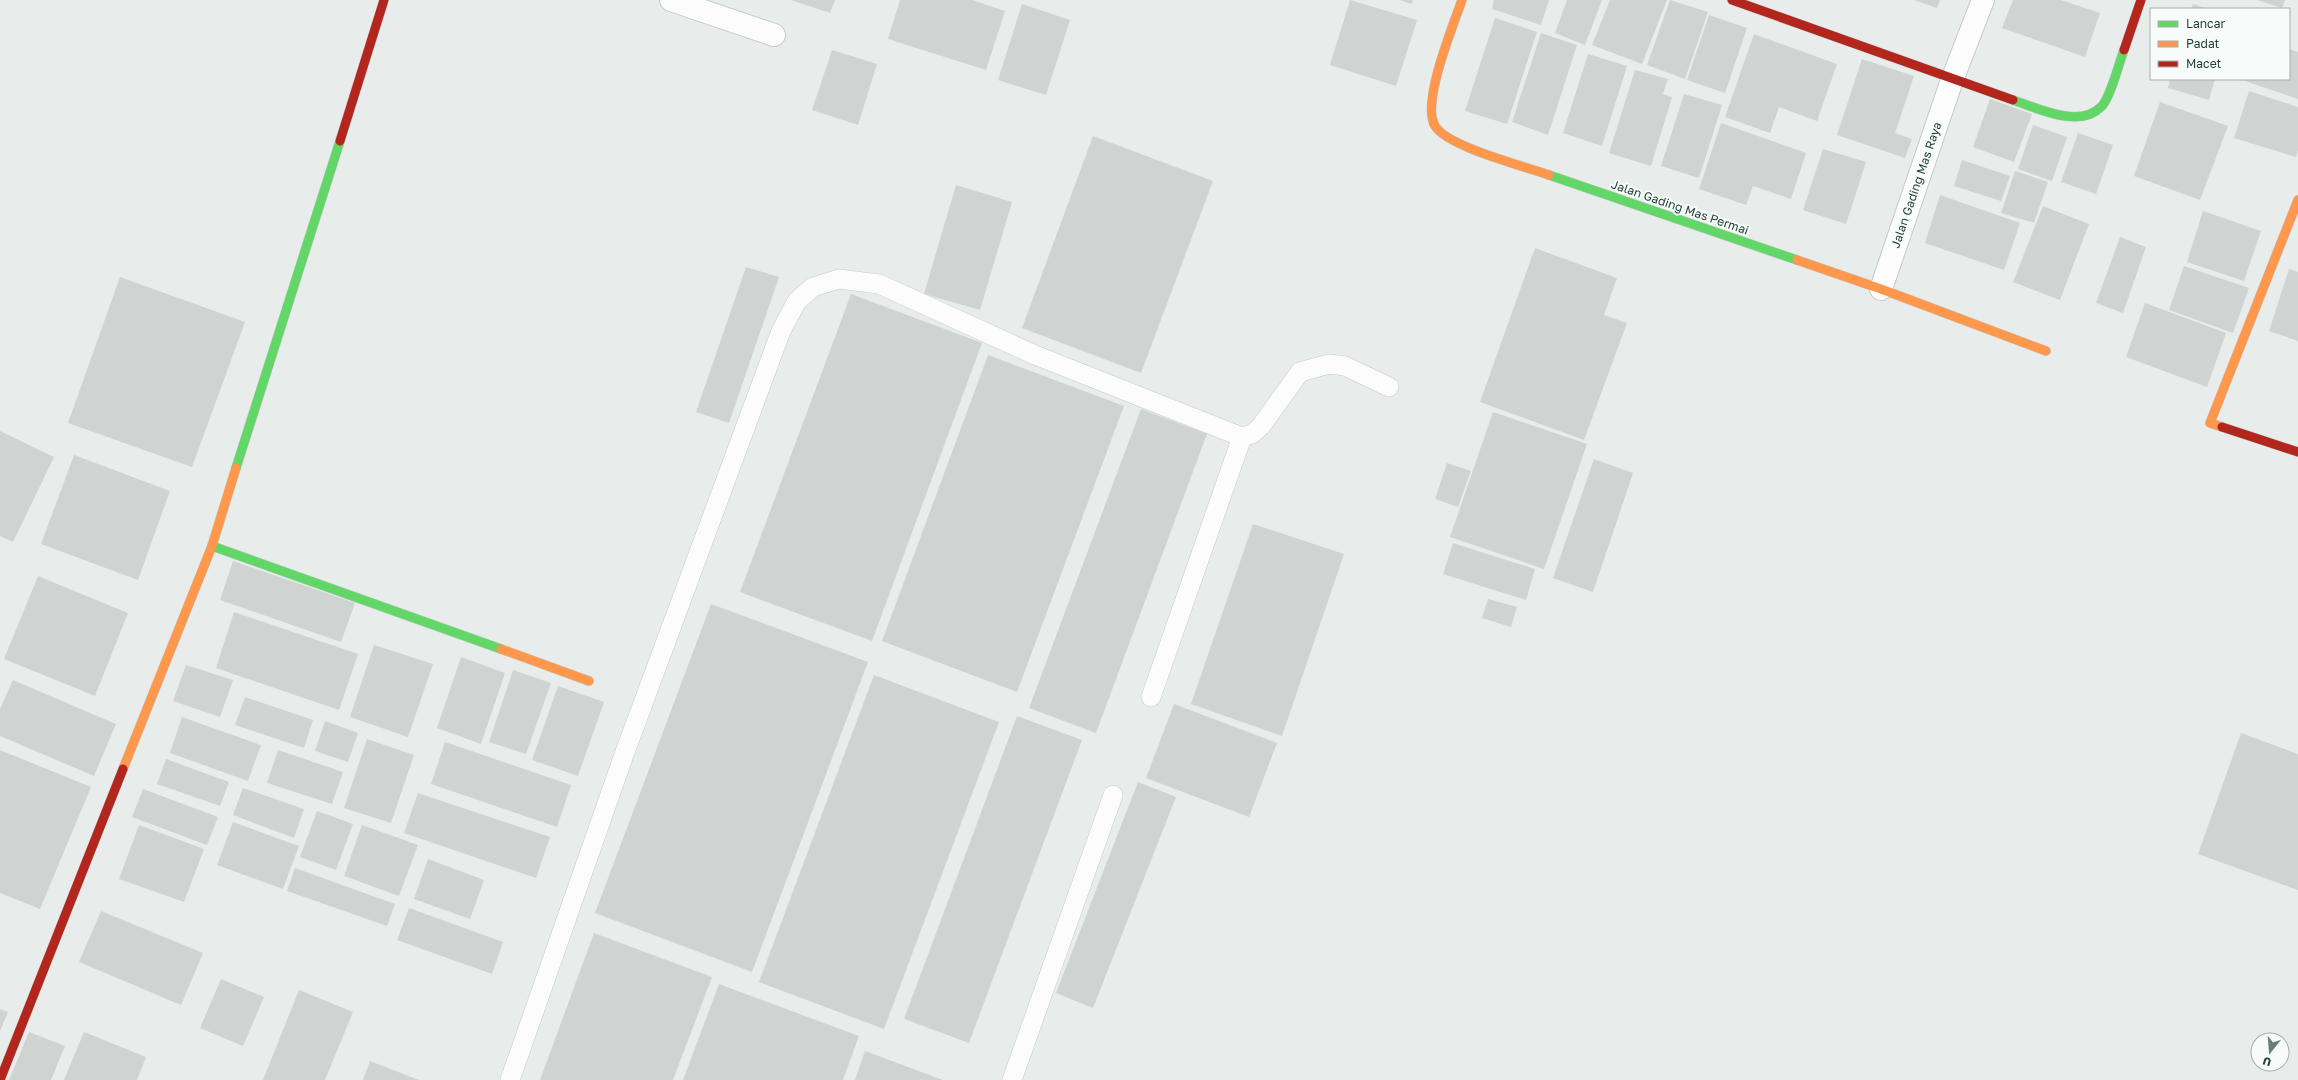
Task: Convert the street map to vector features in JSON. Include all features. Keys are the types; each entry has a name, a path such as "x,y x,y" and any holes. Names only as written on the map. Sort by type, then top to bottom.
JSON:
{"street":[{"path":"0,1080 212,546 384,0"},
{"path":"672,0 774,34"},
{"name":"Jalan Gading Mas Permai","path":"1462,0 1439,70 1429,111 1434,125 1454,142 1881,289 2046,351"},
{"path":"1732,0 1952,80 2052,113 2081,117 2100,107 2110,89 2142,0"},
{"name":"Jalan Gading Mas Raya","path":"1881,289 1952,80 1983,0"},
{"path":"2298,200 2210,423 2298,452"},
{"path":"212,546 588,681"}],"lane":[{"path":"510,1080 625,752 781,331 797,300 813,287 840,279 879,284 1035,355 1242,437 1252,434 1261,426 1300,372 1329,364 1345,366 1389,387"},
{"path":"1151,698 1242,437"},
{"path":"1012,1080 1114,795"}],"building":[{"path":"791,0 835,0 830,13"},
{"path":"900,0 972,0 1005,11 986,70 888,39"},
{"path":"1350,0 1417,20 1396,86 1330,65"},
{"path":"1400,0 1413,0 1411,4"},
{"path":"1494,0 1549,0 1541,25 1492,9"},
{"path":"1567,0 1602,0 1585,45 1555,33"},
{"path":"1610,0 1667,0 1642,64 1592,45"},
{"path":"1670,0 1708,12 1685,79 1647,65"},
{"path":"1914,0 1940,0 1937,8"},
{"path":"2013,0 2061,0 2100,13 2085,57 2002,28"},
{"path":"2257,0 2285,0 2282,8"},
{"path":"1022,4 1070,20 1046,95 998,80"},
{"path":"2193,4 2206,8 2191,8"},
{"path":"1709,15 1747,28 1725,93 1687,80"},
{"path":"1495,18 1537,32 1507,124 1465,111"},
{"path":"1541,33 1577,45 1548,135 1512,122"},
{"path":"1754,34 1837,64 1817,121 1779,107 1770,133 1725,117"},
{"path":"2290,49 2298,52 2298,99 2242,80 2290,80"},
{"path":"832,50 877,64 858,125 812,110"},
{"path":"1588,54 1627,66 1602,146 1563,133"},
{"path":"1862,59 1914,76 1895,133 1912,139 1905,158 1837,135"},
{"path":"1635,70 1668,79 1663,94 1672,97 1651,166 1609,153"},
{"path":"2170,80 2215,80 2209,100 2168,88"},
{"path":"2249,91 2298,107 2298,150 2296,157 2234,138"},
{"path":"1684,94 1722,105 1699,178 1661,166"},
{"path":"1990,99 2032,114 2014,162 1973,147"},
{"path":"2160,102 2228,126 2200,200 2134,176"},
{"path":"1721,123 1806,153 1791,199 1753,186 1746,205 1699,189"},
{"path":"2033,125 2067,137 2052,181 2018,169"},
{"path":"2078,133 2113,145 2096,194 2061,182"},
{"path":"1093,136 1213,181 1141,373 1022,328"},
{"path":"1823,149 1866,162 1846,224 1803,210"},
{"path":"1962,160 2010,176 2001,201 1954,186"},
{"path":"2015,171 2048,182 2034,223 2001,213"},
{"path":"956,185 1012,202 980,310 924,294"},
{"path":"1940,195 2020,223 2004,270 1925,243"},
{"path":"2043,206 2089,224 2060,300 2013,282"},
{"path":"2203,211 2261,231 2244,281 2187,262"},
{"path":"2120,237 2146,247 2123,313 2096,303"},
{"path":"1535,248 1617,278 1604,315 1627,323 1584,440 1480,402"},
{"path":"2184,266 2249,288 2233,333 2169,310"},
{"path":"746,267 779,277 729,423 696,412"},
{"path":"2289,269 2298,272 2298,341 2269,331"},
{"path":"120,277 245,322 192,467 68,423"},
{"path":"851,294 982,343 872,641 740,592"},
{"path":"2145,303 2226,333 2207,387 2126,357"},
{"path":"988,355 1124,406 1017,692 882,641"},
{"path":"1141,409 1207,434 1096,733 1029,708"},
{"path":"1493,412 1587,444 1544,569 1450,537"},
{"path":"0,431 54,457 13,542 0,536"},
{"path":"74,455 170,491 138,580 41,544"},
{"path":"1594,459 1633,473 1593,592 1553,578"},
{"path":"1447,463 1471,471 1458,507 1435,499"},
{"path":"1253,524 1344,554 1282,736 1191,704"},
{"path":"1453,543 1535,569 1526,600 1443,574"},
{"path":"233,561 355,603 341,642 220,600"},
{"path":"38,576 128,613 95,696 4,659"},
{"path":"1488,599 1517,607 1511,627 1482,618"},
{"path":"711,604 868,662 752,972 595,913"},
{"path":"234,612 358,654 339,710 216,668"},
{"path":"374,645 433,664 408,737 350,717"},
{"path":"461,657 505,673 481,744 437,728"},
{"path":"186,665 233,680 220,717 173,701"},
{"path":"513,670 551,683 526,754 489,742"},
{"path":"874,675 999,722 884,1029 759,982"},
{"path":"13,680 116,724 94,776 0,736 0,709"},
{"path":"558,686 604,702 578,776 532,760"},
{"path":"245,697 313,720 304,748 235,725"},
{"path":"1174,704 1277,743 1249,817 1146,778"},
{"path":"1017,716 1082,740 969,1043 904,1019"},
{"path":"182,717 261,745 248,781 170,753"},
{"path":"325,721 358,733 348,762 315,751"},
{"path":"2241,733 2298,754 2298,890 2198,854"},
{"path":"367,739 414,755 391,823 344,808"},
{"path":"445,742 571,785 557,827 431,784"},
{"path":"0,750 91,787 40,909 0,893"},
{"path":"278,750 343,772 332,804 267,783"},
{"path":"166,759 229,782 220,806 157,784"},
{"path":"1138,782 1176,797 1093,1008 1056,993"},
{"path":"243,788 304,809 294,838 233,815"},
{"path":"143,789 218,817 207,845 132,817"},
{"path":"418,793 550,837 536,878 404,833"},
{"path":"317,811 353,824 336,870 300,857"},
{"path":"233,822 299,846 283,889 217,865"},
{"path":"139,825 204,849 184,902 119,879"},
{"path":"362,825 418,845 399,896 344,876"},
{"path":"428,859 484,880 470,919 414,899"},
{"path":"295,868 395,904 387,926 287,891"},
{"path":"409,908 503,942 492,974 397,940"},
{"path":"101,911 203,953 181,1005 79,962"},
{"path":"594,933 712,977 673,1080 540,1080"},
{"path":"221,979 264,997 243,1046 200,1028"},
{"path":"719,984 859,1036 843,1080 683,1080"},
{"path":"299,990 353,1012 325,1080 263,1080"},
{"path":"0,1009 8,1012 0,1031"},
{"path":"29,1032 65,1046 51,1080 9,1080"},
{"path":"84,1032 146,1057 137,1080 64,1080"},
{"path":"865,1051 943,1080 855,1080"},
{"path":"370,1061 419,1080 363,1080"}],"traffic: fast":[{"path":"2013,100 2046,112 2070,117 2092,113 2101,107 2108,97 2124,50"},
{"path":"236,468 340,141"},
{"path":"1549,175 1797,260"},
{"path":"212,546 501,649"}],"traffic: slow":[{"path":"1462,0 1446,45 1435,83 1432,100 1432,115 1435,126 1443,134 1470,148 1549,175"},
{"path":"2222,427 2210,423 2298,200"},
{"path":"1797,260 1881,289 2046,351"},
{"path":"123,769 212,546 236,468"},
{"path":"501,649 589,681"}],"traffic: jam":[{"path":"340,141 384,0"},
{"path":"1732,0 2013,100"},
{"path":"2124,50 2141,0"},
{"path":"2222,427 2298,452"},
{"path":"0,1080 123,769"}]}
